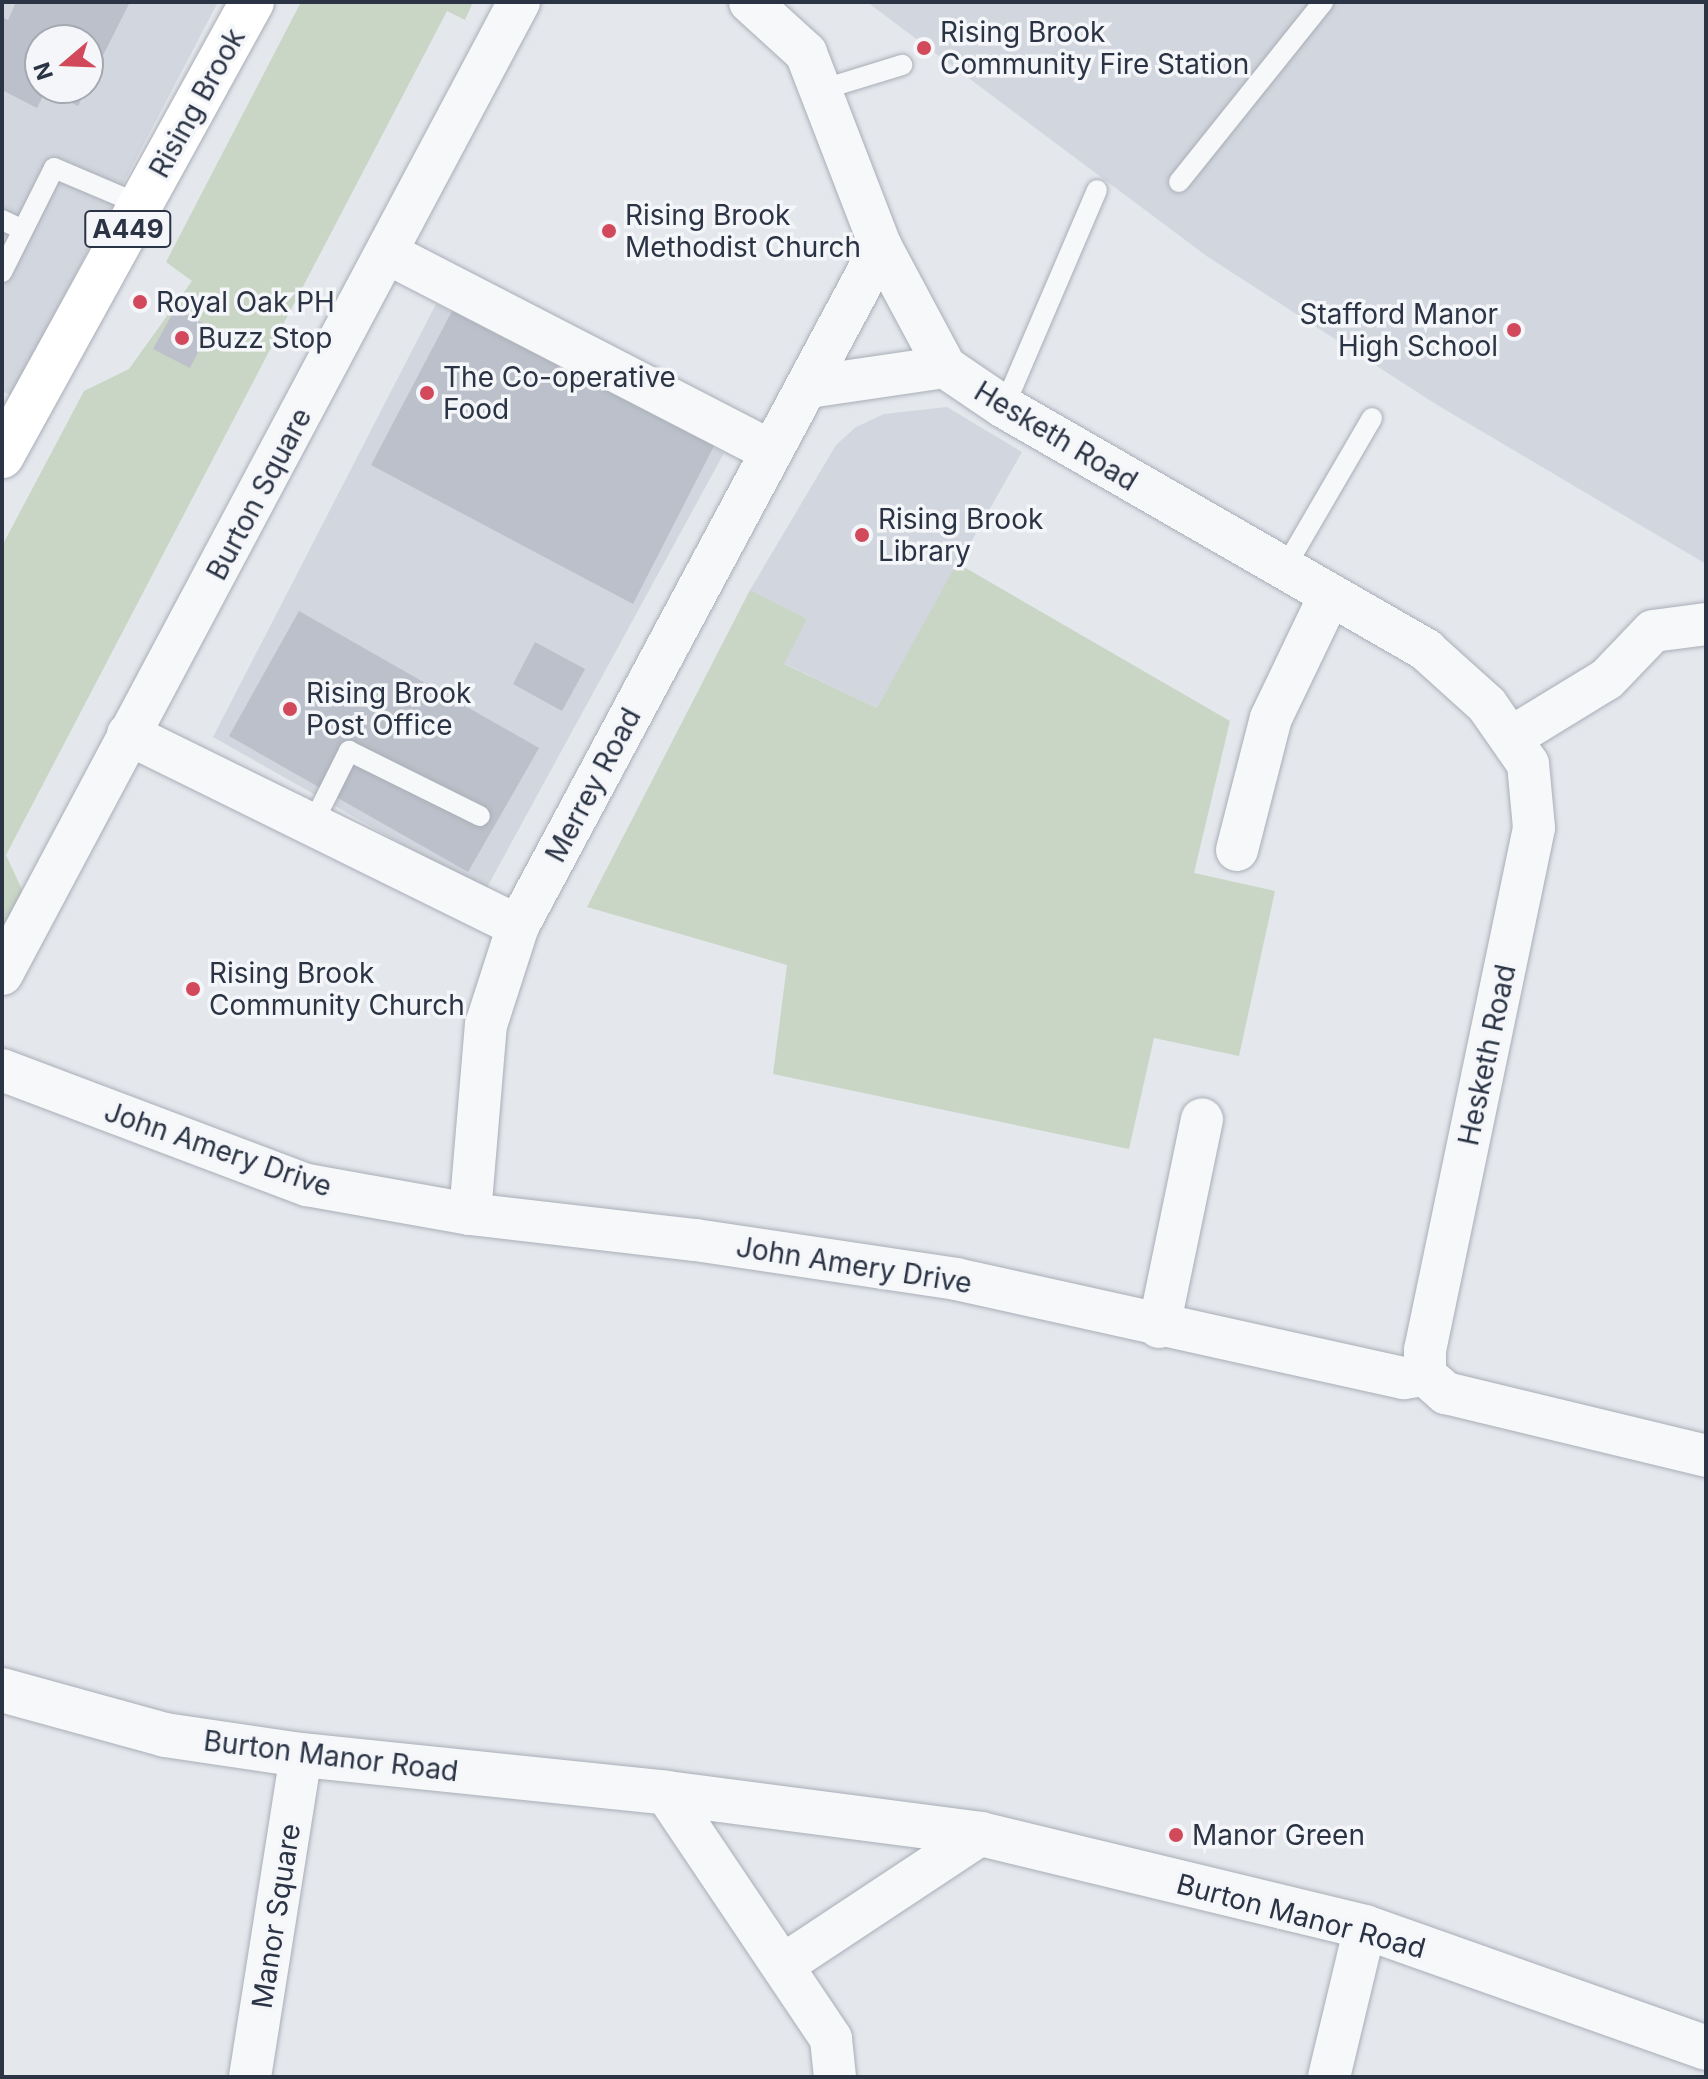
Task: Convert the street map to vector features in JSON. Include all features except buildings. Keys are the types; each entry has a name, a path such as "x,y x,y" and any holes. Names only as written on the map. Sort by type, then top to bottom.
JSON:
{"highway":[{"name":"Rising Brook","path":"2,456 252,2"}],"street":[{"name":"Burton Square","path":"2,974 519,2"},
{"name":"Hesketh Road","path":"750,2 806,53 824,89 881,247 945,367 1004,407 1283,571 1426,650 1487,705 1528,764 1534,828 1425,1350 1425,1375"},
{"name":"Merrey Road","path":"470,1214 486,1025 518,926 771,451 809,387 881,247"},
{"path":"387,253 771,451"},
{"path":"809,387 945,367"},
{"path":"1237,850 1271,718 1329,597"},
{"path":"1512,737 1607,679 1653,631 1706,624"},
{"path":"128,734 518,926"},
{"name":"John Amery Drive","path":"2,1070 307,1185 470,1214 696,1240 956,1279 1159,1327 1404,1378 1425,1375"},
{"path":"1159,1327 1202,1119"},
{"path":"1425,1375 1446,1393 1706,1456"},
{"name":"Burton Manor Road","path":"2,1690 165,1735 301,1755 666,1793 981,1834 1365,1927 1705,2044"},
{"name":"Manor Square","path":"250,2077 301,1755"},
{"path":"666,1793 831,2039 835,2077"},
{"path":"783,1965 981,1834"},
{"path":"1329,2077 1365,1927"}],"lane":[{"path":"1179,182 1323,2"},
{"path":"824,89 902,65"},
{"path":"2,272 54,168 141,205"},
{"path":"1004,407 1097,190"},
{"path":"2,220 23,230"},
{"path":"1283,571 1372,418"},
{"path":"312,825 349,751 480,816"}],"shaded area":[{"path":"2,2 218,2 12,396 2,391"},
{"name":"Stafford Manor High School","path":"867,2 1706,2 1706,564 1434,403 1208,257"},
{"path":"436,304 724,453 485,891 213,737"},
{"path":"947,407 1022,452 877,708 783,663 807,619 750,590 836,445 856,427 884,414"}],"green space":[{"path":"301,2 473,2 465,20 447,11 6,855 24,894 2,940 2,546 84,391 129,369 192,281 166,262"},
{"path":"957,563 1230,721 1194,873 1275,891 1239,1056 1154,1038 1129,1149 773,1074 787,965 587,907 750,590 807,619 784,664 877,708"}],"place":[{"name":"Rising Brook Community Fire Station","path":"924,48"},
{"name":"Rising Brook Methodist Church","path":"609,231"},
{"name":"Royal Oak PH","path":"140,302"},
{"name":"Stafford Manor High School","path":"1514,330"},
{"name":"Buzz Stop","path":"182,338"},
{"name":"The Co-operative Food","path":"427,393"},
{"name":"Rising Brook Library","path":"862,535"},
{"name":"Rising Brook Post Office","path":"290,709"},
{"name":"Rising Brook Community Church","path":"193,989"},
{"name":"Manor Green","path":"1176,1835"}]}
